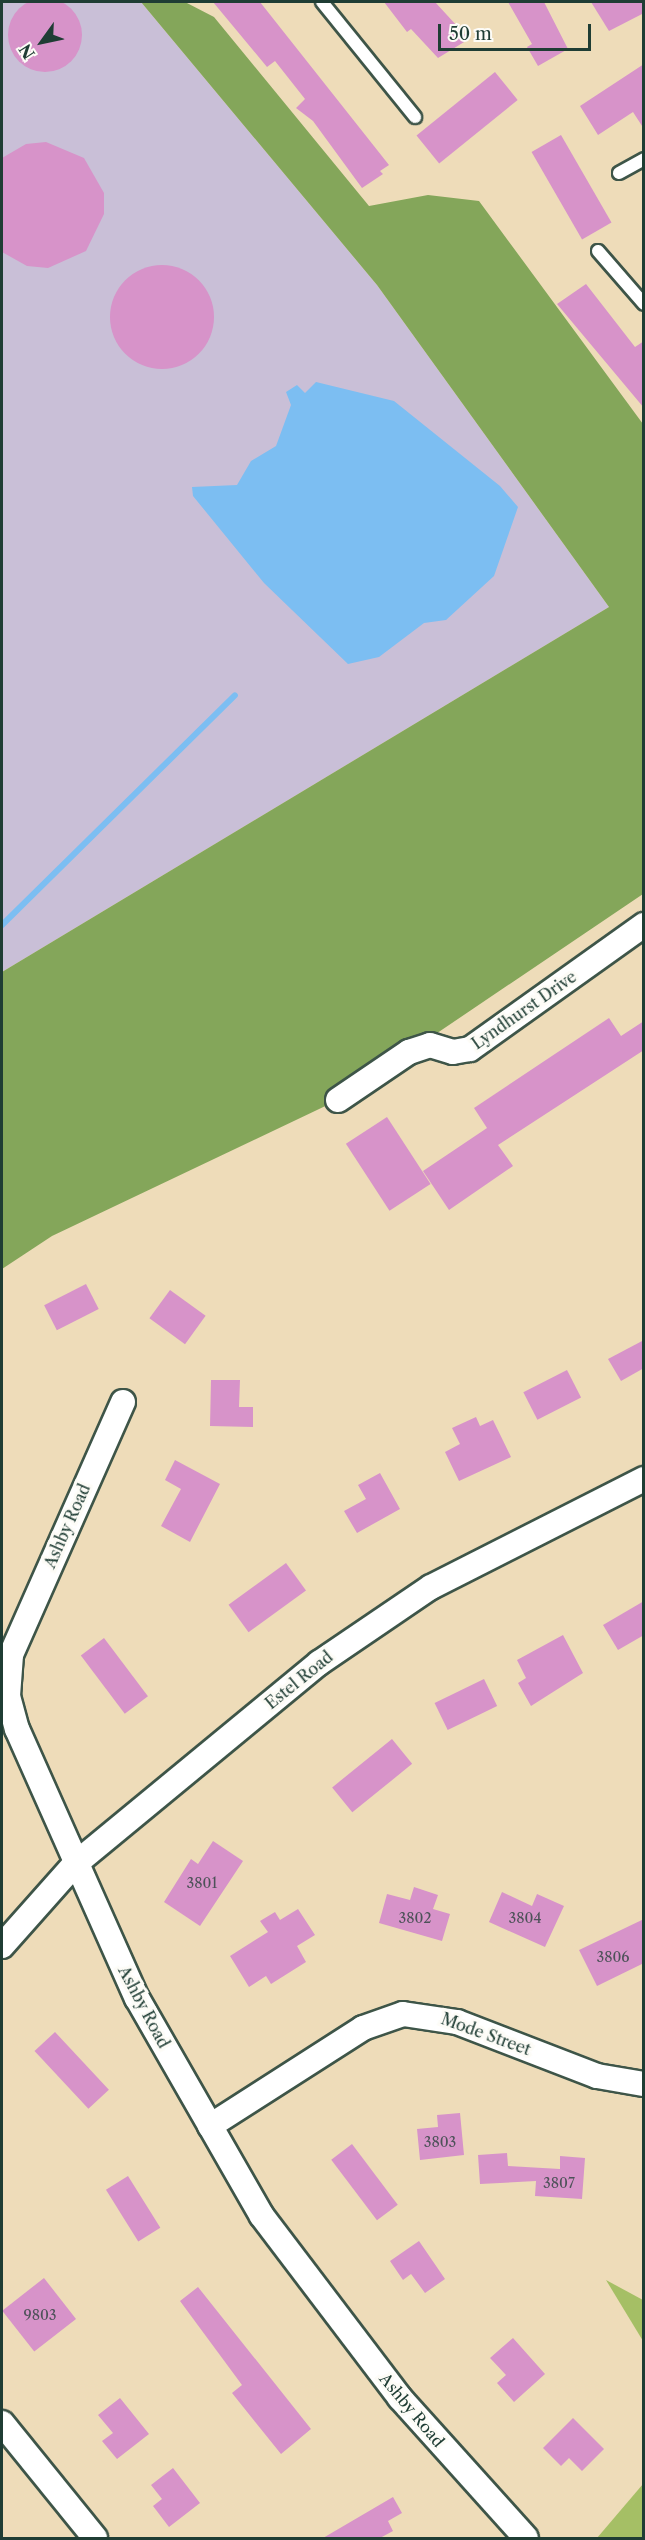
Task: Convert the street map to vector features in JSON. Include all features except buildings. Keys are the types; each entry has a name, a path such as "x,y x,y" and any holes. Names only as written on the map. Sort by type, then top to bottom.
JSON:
{"street":[{"name":"Lyndhurst Drive","path":"338,1100 409,1052 429,1045 453,1052 470,1049 644,925"},
{"name":"Ashby Road","path":"123,1402 40,1585 8,1672 17,1730 74,1864 138,1998 262,2216 335,2317 522,2537"},
{"name":"Estel Road","path":"2,1946 74,1864 390,1611 644,1479"},
{"name":"Mode Street","path":"210,2126 363,2028 404,2014 440,2017 597,2076 644,2084"},
{"path":"2,2423 95,2538"}],"lane":[{"path":"322,2 415,117"},
{"path":"619,173 644,159"},
{"path":"598,250 644,304"}],"shaded area":[{"path":"2,2 141,2 377,285 609,607 2,972"}],"green space":[{"path":"141,2 185,2 214,17 369,206 428,195 479,201 643,424 643,894 338,1100 52,1236 2,1269 2,972 609,607 377,285"},
{"path":"606,2280 643,2300 643,2341"},
{"path":"643,2484 643,2538 597,2538"}],"water":[{"path":"316,382 394,401 500,486 518,507 494,576 446,620 424,623 379,657 348,664 264,583 193,496 192,487 237,485 251,461 276,446 291,405 286,392 297,385 305,393"}],"waterway":[{"path":"2,925 235,695"}]}
